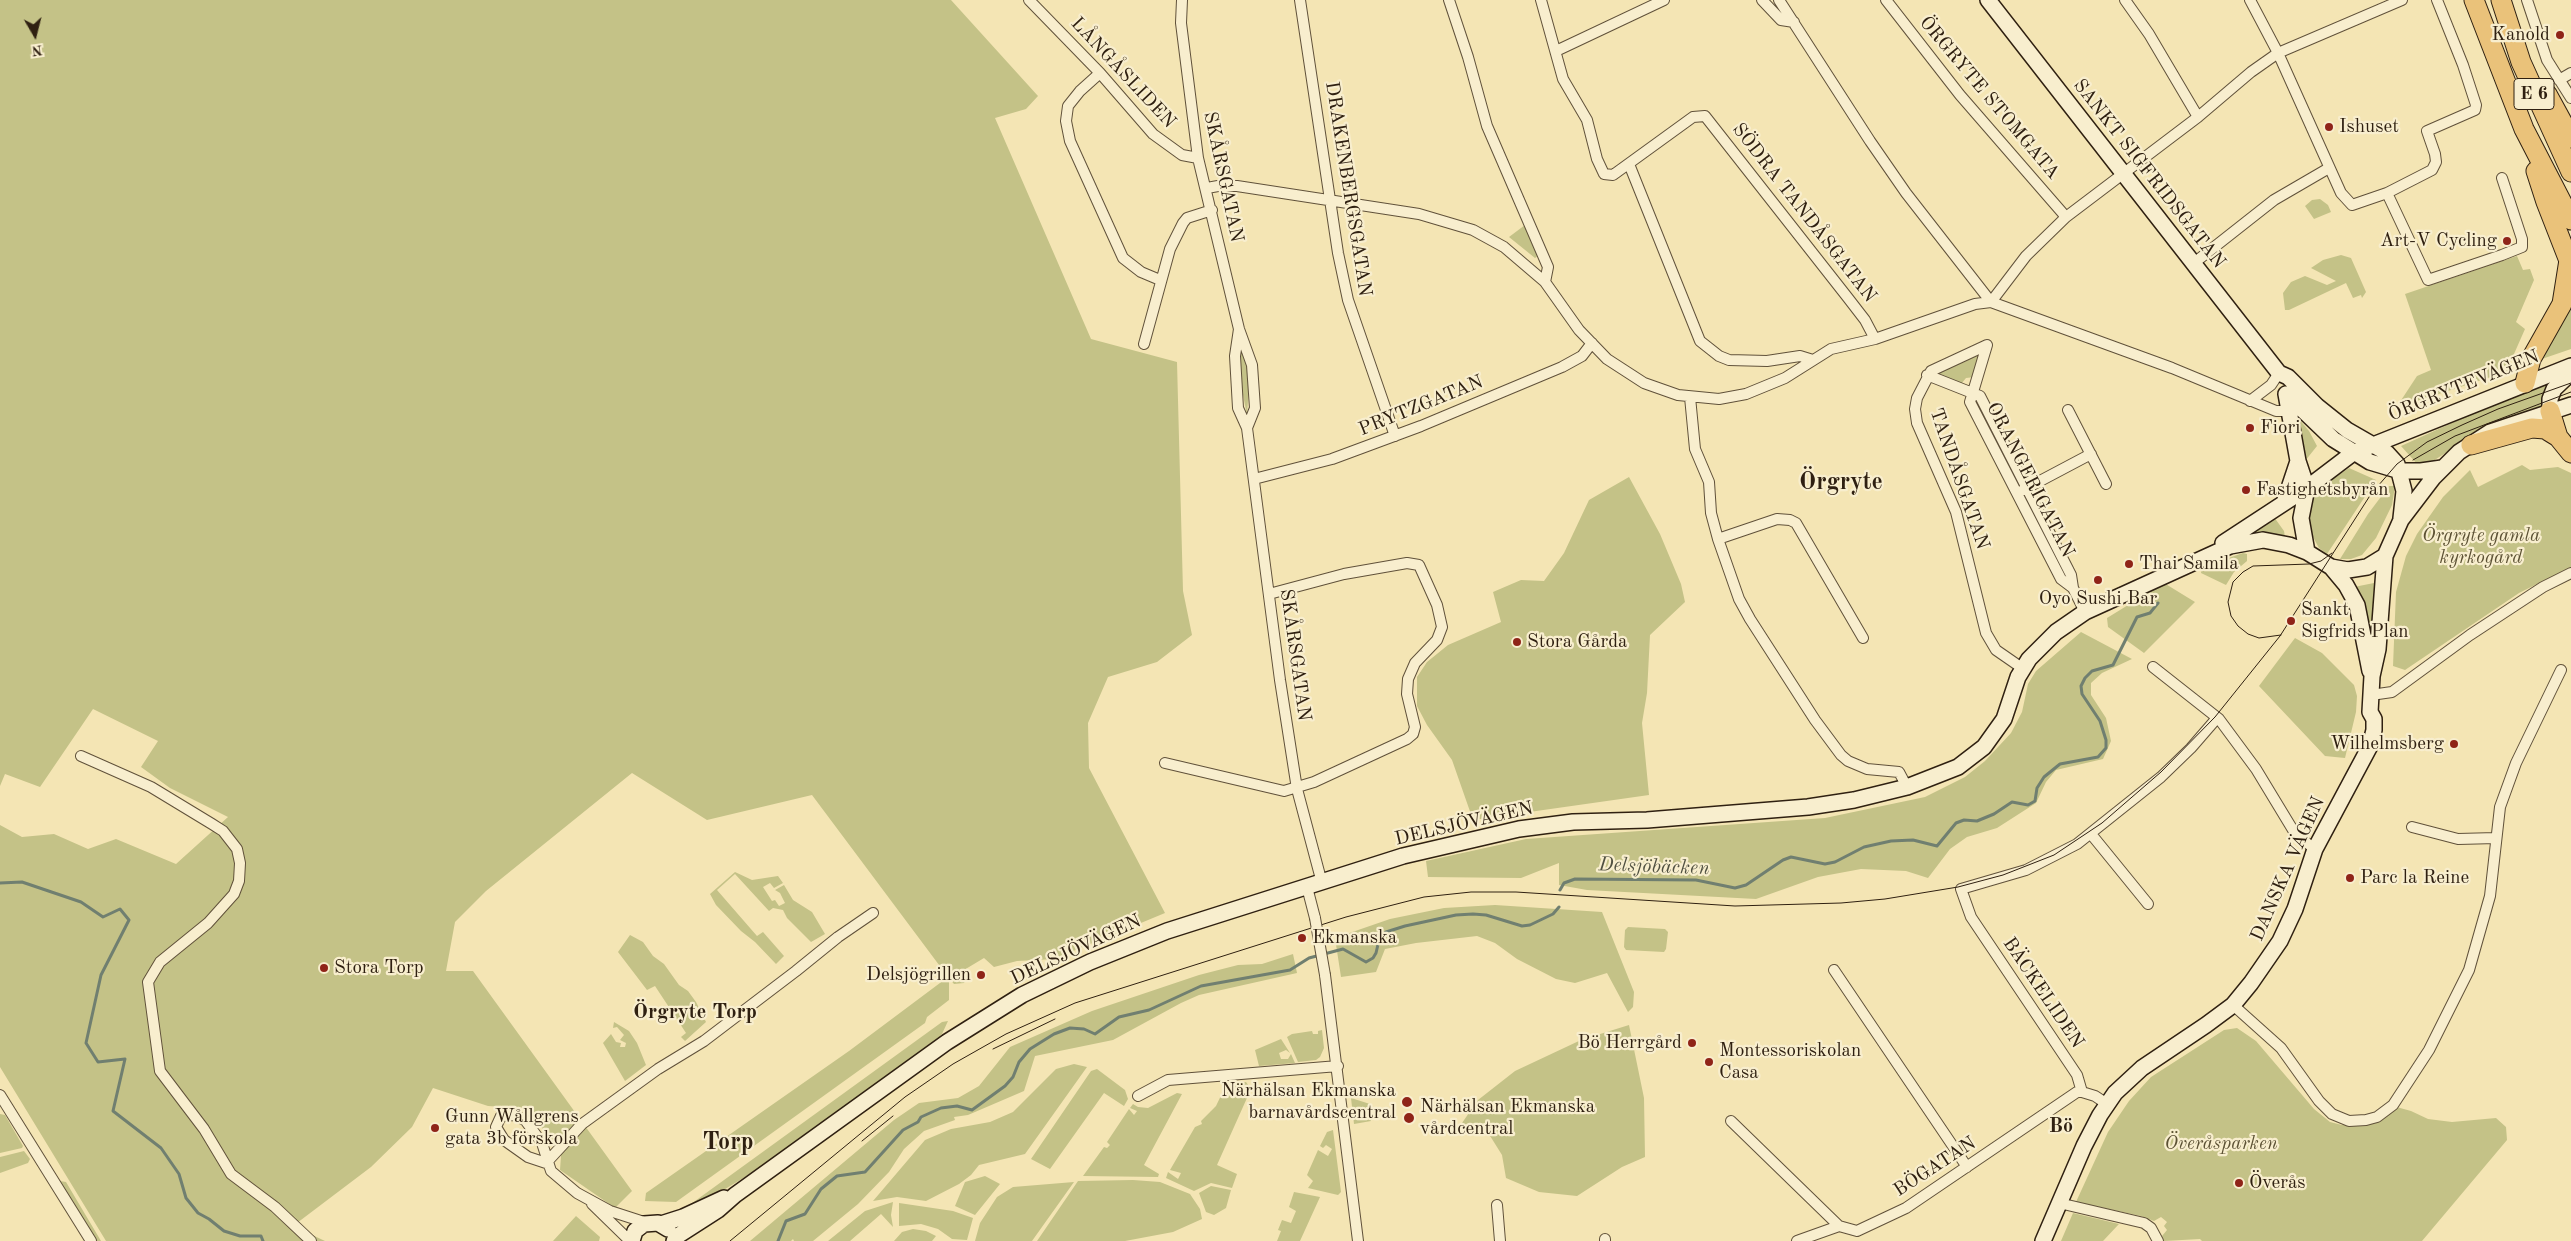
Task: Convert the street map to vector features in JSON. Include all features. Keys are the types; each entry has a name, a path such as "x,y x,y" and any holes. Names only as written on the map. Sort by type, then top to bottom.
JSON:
{"highway":[{"name":"E 6","path":"2474,0 2524,129 2571,220"},
{"name":"E 6","path":"2504,6 2524,70 2571,172"},
{"path":"2504,6 2571,138"},
{"path":"2524,129 2546,202 2570,263 2562,304 2531,359 2525,383"},
{"path":"2550,411 2558,437"},
{"path":"2470,445 2532,428 2545,429 2558,437 2571,453"}],"street":[{"name":"LÅNGÅSLIDEN","path":"1029,0 1100,73 1153,134 1182,155 1198,158"},
{"name":"SKÅRSGATAN","path":"1182,0 1181,23 1198,158 1207,188 1239,329 1252,365 1255,408 1247,428"},
{"name":"DRAKENBERGSGATAN","path":"1300,0 1330,200 1348,300 1395,436"},
{"path":"1449,0 1468,57 1487,126 1548,267 1544,282"},
{"path":"1542,0 1563,79 1587,120 1597,159 1604,174 1608,176 1613,175 1629,164 1700,342 1719,356 1729,360 1767,361 1800,356 1813,360"},
{"path":"1556,51 1664,0"},
{"path":"1762,0 1781,20 1794,22"},
{"path":"1779,0 1906,193 1991,302"},
{"name":"ÖRGRYTE STOMGATA","path":"1886,0 1960,95 2066,217"},
{"name":"SANKT SIGFRIDSGATAN","path":"1988,0 2122,174 2280,373 2288,377 2317,406 2371,444"},
{"path":"2125,0 2148,34 2198,117"},
{"path":"2250,0 2278,53 2341,193 2352,205 2387,193 2432,170 2436,162 2435,154 2427,131 2471,114 2476,104 2463,65 2437,0"},
{"path":"1991,302 2026,256 2066,217 2198,117 2251,72 2278,53 2402,0"},
{"path":"2527,0 2548,60 2571,98"},
{"path":"1100,73 1080,91 1068,106 1066,121 1070,141 1124,258 1141,272 1160,280"},
{"path":"2559,80 2571,73"},
{"name":"SÖDRA TANDÅSGATAN","path":"1629,164 1693,116 1700,114 1705,116 1720,132 1865,320 1875,339"},
{"path":"2194,263 2274,200 2329,168"},
{"path":"2387,193 2428,280 2502,256 2522,247 2522,239 2502,178"},
{"path":"1207,188 1237,186 1419,214 1473,230 1504,246 1544,282 1579,330 1607,359 1662,391 1690,397 1719,399 1746,394 1785,378 1813,360 1843,345 1875,339 1975,304 1991,302 2164,365 2276,411 2295,411 2353,453 2381,467 2400,471 2442,468"},
{"path":"1144,344 1160,280 1170,249 1182,222 1187,218 1212,210"},
{"name":"SKÅRSGATAN","path":"1239,329 1235,356 1238,408 1247,428 1297,789 1315,885 1315,918 1338,1066 1358,1241"},
{"name":"PRYTZGATAN","path":"1254,479 1324,461 1395,436 1562,366 1582,356 1592,343"},
{"path":"1987,345 1973,394 1927,375 1931,371 1987,345"},
{"name":"ÖRGRYTEVÄGEN","path":"2371,444 2438,420 2525,383 2571,366"},
{"path":"2250,401 2271,385 2280,373"},
{"name":"SANKT SIGFRIDSGATAN","path":"2280,373 2281,384 2295,411 2298,461 2307,488"},
{"path":"2550,411 2550,399 2554,389 2571,373"},
{"name":"TANDÅSGATAN","path":"1927,375 1917,398 1915,409 1917,423 1956,512 1986,633 1996,650 2022,668"},
{"name":"ORANGERIGATAN","path":"2073,588 2061,579 1970,402 1973,394 1980,396 2071,574 2073,588 2086,612"},
{"path":"1690,397 1693,441 1709,482 1711,513 1718,539 1739,599 1750,619 1836,749 1848,762 1857,766 1899,772 1907,788"},
{"path":"2571,405 2490,432 2459,452 2442,468 2401,520 2385,556 2379,640 2372,676 2371,695 2392,692 2470,635 2543,587 2571,573"},
{"path":"2068,410 2106,484"},
{"path":"2372,676 2368,663 2364,629 2357,605 2346,585 2331,568 2307,552 2301,518 2307,488 2353,453 2371,444 2387,453 2400,471 2404,500 2401,520"},
{"path":"2017,492 2091,454"},
{"name":"SANKT SIGFRIDSGATAN","path":"2284,503 2298,461"},
{"name":"DELSJÖVÄGEN","path":"2191,562 2258,522 2307,488"},
{"path":"1718,539 1777,519 1790,520 1796,523 1863,638"},
{"name":"DELSJÖVÄGEN","path":"674,1241 679,1235 718,1210 735,1194 947,1042 1034,988 1167,931 1420,852 1534,827 1808,807 1854,800 1907,788 1958,767 1984,747 2004,720 2022,668 2042,644 2086,612 2223,548 2257,540 2274,541 2307,552"},
{"path":"2331,568 2358,570 2385,556"},
{"path":"1165,763 1280,791 1297,789 1407,739 1414,731 1414,720 1407,694 1408,679 1416,663 1437,640 1442,627 1441,616 1425,574 1418,565 1407,563 1344,574 1269,594"},
{"path":"2153,667 2217,718 2256,769 2296,835 2316,849"},
{"path":"2233,1005 2281,1048 2319,1101 2332,1114 2349,1120 2361,1121 2377,1117 2386,1112 2398,1099 2429,1050 2469,970 2489,903 2497,820 2505,793 2561,670"},
{"name":"DANSKA VÄGEN","path":"2042,1241 2084,1146 2107,1104 2133,1074 2233,1005 2251,984 2280,941 2297,904 2316,849 2368,751 2374,730 2374,719 2370,712 2371,695"},
{"path":"2148,904 2091,834 2167,771 2191,748 2217,718"},
{"path":"81,756 151,787 223,831 237,850 240,863 239,881 234,894 208,923 160,962 148,982 160,1071 204,1130 231,1174 276,1207 311,1241"},
{"path":"2412,827 2458,839 2496,838"},
{"name":"BÄCKELIDEN","path":"2082,1092 2077,1075 1971,918 1961,889 2026,870 2052,859 2091,834"},
{"path":"546,1163 582,1124 658,1069 704,1041 796,972 838,936 873,913"},
{"path":"1834,970 1967,1167"},
{"path":"1138,1096 1168,1080 1338,1066"},
{"name":"BÖGATAN","path":"1856,1231 1906,1208 2078,1092 2082,1092"},
{"path":"2082,1092 2095,1096 2107,1104"},
{"path":"0,1095 92,1241"},
{"path":"546,1163 537,1162 504,1140 496,1127 501,1116 513,1114 525,1120 542,1143 546,1163 551,1171 590,1202 631,1241 637,1229 654,1223"},
{"path":"1731,1121 1839,1226 1856,1231 1860,1241"},
{"name":"DELSJÖVÄGEN","path":"654,1223 683,1217 713,1202 735,1194"},
{"path":"590,1202 635,1221 654,1223 669,1230 674,1241"},
{"path":"2059,1203 2144,1223 2151,1228 2158,1241"},
{"path":"1497,1205 1500,1241"},
{"path":"1797,1241 1839,1226"}],"green space":[{"path":"0,0 951,0 1038,96 1026,109 995,118 1091,339 1177,362 1183,591 1192,635 1157,662 1108,677 1088,723 1089,768 1165,913 1054,959 1017,961 994,967 984,958 964,970 966,979 964,983 954,984 949,978 949,1000 927,1017 925,1023 676,1202 645,1201 646,1193 849,1051 948,977 812,795 707,820 632,773 486,891 455,922 446,971 473,971 632,1191 615,1208 560,1170 561,1156 533,1115 521,1108 488,1106 433,1088 412,1127 371,1167 293,1226 325,1241 106,1241 0,1067 0,825 22,837 54,834 88,849 116,839 176,864 228,817 170,788 141,767 158,741 93,709 40,787 5,774 0,786"},
{"path":"2320,199 2328,205 2331,212 2314,219 2305,206 2312,200"},
{"path":"1525,225 1538,256 1535,258 1509,237"},
{"path":"2341,255 2351,258 2366,292 2362,298 2361,295 2353,298 2346,283 2289,310 2285,310 2283,293 2291,282 2305,276 2327,285 2336,281 2311,268 2323,260"},
{"path":"2517,256 2523,270 2530,269 2534,280 2516,322 2525,329 2510,363 2509,371 2396,408 2417,376 2431,370 2405,294"},
{"path":"2571,297 2571,349 2536,361"},
{"path":"1241,351 1247,366 1249,385 1247,415 1241,385"},
{"path":"1980,352 1975,377 1966,378 1961,384 1936,373"},
{"path":"2548,382 2542,407 2484,428 2430,463 2418,465 2401,446 2514,395"},
{"path":"2298,418 2309,431 2317,446 2305,461"},
{"name":"Örgryte gamla kyrkogård","path":"2522,465 2530,470 2558,467 2571,473 2571,567 2519,593 2405,670 2393,666 2396,592 2406,556 2417,534 2443,497 2470,470 2478,487"},
{"path":"2349,468 2376,480 2327,554 2319,548 2313,537 2309,523 2310,508 2314,496 2321,487"},
{"path":"1629,477 1660,534 1681,584 1685,602 1650,635 1647,693 1642,723 1649,795 1473,820 1452,760 1427,725 1417,706 1417,677 1427,662 1448,645 1501,622 1493,592 1521,580 1544,581 1564,553 1589,500"},
{"path":"2389,486 2395,486 2392,505 2376,538 2362,555 2351,559 2340,559 2368,514"},
{"path":"2274,517 2284,531 2285,537 2252,535 2252,532"},
{"path":"2243,553 2247,554 2247,561 2234,572 2226,585 2201,573 2202,567"},
{"path":"2164,583 2195,602 2144,653 2108,627 2107,618"},
{"path":"2375,584 2372,642 2354,587"},
{"path":"2081,632 2132,659 2102,673 2091,683 2091,695 2106,718 2111,741 2103,759 2056,770 2046,782 2036,803 1997,828 1967,837 1950,849 1928,878 1906,871 1861,869 1818,877 1756,899 1587,890 1559,885 1559,863 1521,878 1428,877 1426,861 1526,839 1825,818 1925,797 1965,777 1985,761 2011,733 2022,712 2028,684 2036,671"},
{"path":"2295,638 2322,653 2354,685 2357,696 2356,712 2345,758 2325,756 2259,686"},
{"path":"735,872 752,880 778,876 783,883 774,888 770,883 763,887 772,901 775,900 779,906 785,903 780,893 775,890 784,885 793,900 812,912 825,934 811,942 787,918 783,910 773,908 769,911 735,874 717,890 757,936 763,932 784,956 776,964 716,905 710,894"},
{"path":"1495,905 1602,912 1634,992 1633,1007 1628,1012 1607,973 1575,983 1556,979 1517,959 1495,943 1477,936 1416,943 1385,949 1376,972 1341,977 1335,938 1390,919 1444,908"},
{"path":"1628,927 1665,929 1668,932 1666,949 1664,952 1626,950 1624,947 1625,930"},
{"path":"630,935 643,942 653,956 664,964 679,985 688,991 696,1002 706,1022 685,1041 681,1037 686,1033 655,986 647,990 618,952"},
{"path":"1293,954 1297,973 1199,995 1113,1040 1035,1056 1024,1091 968,1115 954,1117 955,1120 924,1131 904,1149 889,1172 858,1204 813,1241 794,1241 793,1239 791,1241 750,1241 894,1120 919,1103 958,1098 979,1086 1010,1047 1092,1011 1199,975 1238,965 1262,964"},
{"path":"948,1021 938,1039 758,1169 699,1205 684,1209 942,1022"},
{"path":"614,1022 629,1031 637,1043 646,1065 625,1081 603,1043 611,1034 616,1042 621,1043 620,1047 625,1047 626,1043 620,1040 624,1035 617,1027 613,1028"},
{"path":"1629,1025 1644,1098 1645,1157 1622,1167 1577,1196 1539,1192 1506,1178 1502,1155 1487,1131 1455,1133 1478,1100 1515,1071 1581,1040"},
{"name":"Överåsparken","path":"2237,1028 2256,1041 2314,1109 2330,1122 2342,1125 2357,1124 2393,1106 2411,1111 2428,1119 2452,1122 2496,1118 2506,1127 2507,1140 2422,1241 2202,1241 2200,1239 2164,1241 2162,1236 2167,1230 2164,1226 2167,1222 2161,1217 2154,1221 2141,1216 2076,1202 2108,1132 2129,1101 2151,1077 2224,1030"},
{"path":"1322,1030 1324,1048 1320,1057 1316,1060 1298,1062 1287,1037 1292,1034 1312,1031 1313,1034 1318,1034 1318,1031"},
{"path":"1281,1039 1290,1053 1286,1050 1279,1053 1281,1059 1288,1059 1291,1054 1295,1063 1259,1066 1255,1050"},
{"path":"1074,1064 1087,1067 1025,1154 979,1165 971,1175 959,1184 926,1201 897,1197 873,1201 925,1140 951,1129 990,1122 1013,1112 1056,1069"},
{"path":"1097,1069 1125,1090 1128,1099 1124,1106 1104,1093 1050,1169 1031,1159 1091,1071"},
{"path":"1246,1082 1251,1089 1217,1165 1237,1174 1232,1188 1211,1183 1194,1191 1166,1178 1168,1172 1178,1179 1181,1173 1170,1170 1195,1127 1202,1124 1201,1121 1216,1106 1226,1085"},
{"path":"1177,1093 1182,1094 1144,1165 1159,1174 1158,1177 1083,1176 1104,1147 1107,1148 1110,1145 1107,1142 1129,1109 1134,1115 1137,1111 1130,1108 1133,1104 1138,1107 1148,1108"},
{"path":"1351,1098 1370,1104 1371,1121 1354,1124"},
{"path":"0,1114 5,1115 23,1146 22,1148 0,1153"},
{"path":"1333,1130 1341,1192 1338,1195 1308,1188 1313,1181 1307,1175 1318,1150 1328,1156 1332,1149 1326,1145 1323,1148 1320,1146 1327,1132"},
{"path":"24,1151 30,1159 28,1163 0,1173 0,1157"},
{"path":"985,1176 1000,1184 975,1215 955,1206 965,1182"},
{"path":"1133,1180 1160,1182 1190,1194 1200,1209 1202,1219 1173,1232 1125,1241 1037,1241 1078,1181"},
{"path":"60,1181 66,1182 101,1241 96,1241"},
{"path":"1074,1182 1032,1241 975,1241 980,1223 997,1197 1013,1187"},
{"path":"1211,1186 1231,1190 1226,1208 1214,1215 1206,1212 1199,1193"},
{"path":"1294,1192 1320,1197 1300,1241 1277,1241 1281,1231 1278,1230 1282,1220 1291,1223 1296,1211 1289,1207"},
{"path":"893,1202 891,1215 893,1227 881,1214 850,1241 828,1241 865,1211"},
{"path":"899,1203 953,1211 973,1218 967,1240 952,1239 938,1229 921,1224 899,1226"},
{"path":"2073,1213 2119,1224 2103,1241 2061,1241"},
{"path":"576,1216 600,1237 599,1241 553,1241"},
{"path":"913,1229 926,1231 936,1236 932,1241 894,1241 902,1232"}],"waterway":[{"name":"Delsjöbäcken","path":"1560,890 1564,883 1575,879 1696,880 1735,888 1746,885 1783,860 1791,857 1825,864 1835,862 1864,847 1891,841 1913,840 1937,846 1956,823 1964,820 1977,821 1994,814 2012,802 2028,805 2035,801 2037,788 2044,777 2060,764 2098,757 2106,748 2106,740 2100,721 2082,694 2081,686 2085,678 2092,671 2113,665 2137,617 2150,613 2158,603"},
{"path":"0,883 22,882 81,902 103,917 120,909 129,920 101,975 86,1043 98,1062 125,1059 113,1111 161,1148 179,1174 186,1198 198,1213 224,1231 240,1236 261,1236 263,1241"},
{"name":"Delsjöbäcken","path":"778,1241 786,1221 805,1214 821,1189 837,1176 865,1172 903,1130 918,1122 921,1117 941,1108 957,1106 972,1110 1005,1086 1013,1077 1019,1062 1030,1049 1054,1034 1070,1028 1084,1029 1095,1034 1119,1017 1149,1010 1201,986 1290,970 1309,958 1343,949 1366,962 1373,958 1376,953 1380,936 1405,926 1456,915 1473,914 1486,915 1522,926 1530,925 1553,914 1559,907"}],"tram line":[{"path":"730,1241 905,1097 953,1064 1006,1034 1075,1003 1346,917 1424,897 1471,892 1516,892 1735,906 1841,903 1885,899 1958,887 2003,875 2054,855 2102,823 2161,772 2215,717 2280,636 2371,494 2397,464 2427,442 2462,425 2498,409 2571,383"},
{"path":"2413,460 2455,436 2571,392"},
{"path":"2281,635 2259,638 2248,634 2238,626 2231,616 2228,602 2233,582 2243,572 2253,566 2309,564 2321,561 2332,553"},
{"path":"993,1049 1055,1019"},
{"path":"862,1141 893,1116"}],"place":[{"name":"Kanold","path":"2560,35"},
{"name":"Ishuset","path":"2329,127"},
{"name":"Art-V Cycling","path":"2507,241"},
{"name":"Fiori","path":"2250,428"},
{"name":"Fastighetsbyrån","path":"2246,490"},
{"name":"Thai Samila","path":"2129,564"},
{"name":"Oyo Sushi Bar","path":"2098,580"},
{"name":"Sankt Sigfrids Plan","path":"2291,621"},
{"name":"Stora Gårda","path":"1517,642"},
{"name":"Wilhelmsberg","path":"2454,744"},
{"name":"Parc la Reine","path":"2350,878"},
{"name":"Ekmanska","path":"1302,938"},
{"name":"Stora Torp","path":"324,968"},
{"name":"Delsjögrillen","path":"981,975"},
{"name":"Bö Herrgård","path":"1692,1043"},
{"name":"Montessoriskolan Casa","path":"1709,1062"},
{"name":"Närhälsan Ekmanska barnavårdscentral","path":"1407,1102"},
{"name":"Närhälsan Ekmanska vårdcentral","path":"1409,1118"},
{"name":"Gunn Wållgrens gata 3b förskola","path":"435,1128"},
{"name":"Överås","path":"2239,1183"}],"district":[{"name":"Örgryte","path":"1841,483"},
{"name":"Örgryte Torp","path":"695,1012"},
{"name":"Bö","path":"2061,1127"},
{"name":"Torp","path":"728,1143"}]}
